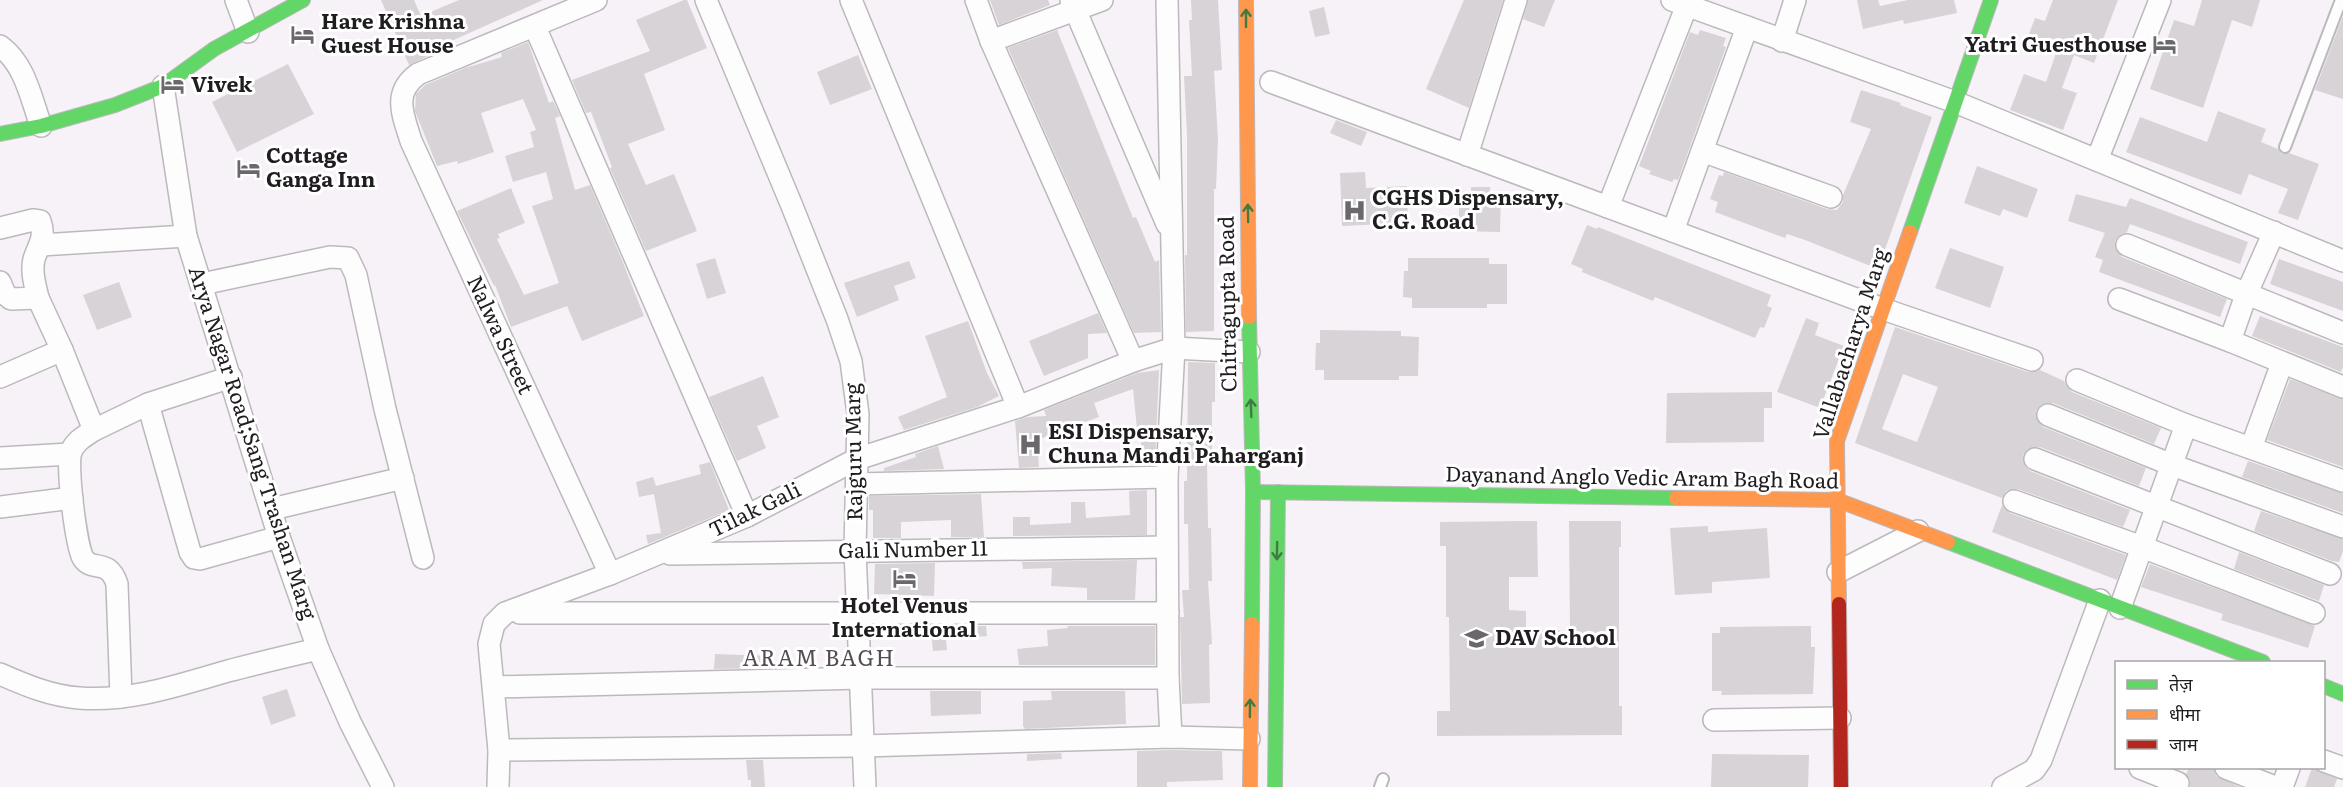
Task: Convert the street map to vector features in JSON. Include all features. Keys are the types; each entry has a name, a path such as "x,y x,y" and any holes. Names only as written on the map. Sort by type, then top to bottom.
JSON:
{"street":[{"path":"236,0 248,32"},
{"path":"0,134 40,126 115,105 163,86 214,49 303,0"},
{"path":"596,0 535,27 747,516"},
{"name":"Rajguru Marg","path":"706,0 792,206 837,319 851,361 858,414 855,551 865,787"},
{"path":"851,0 1018,407"},
{"path":"976,0 991,41 1133,362"},
{"path":"991,41 1073,5 1102,0"},
{"path":"1167,0 1174,348 1167,477 1168,678 1171,737"},
{"name":"Chitragupta Road","path":"1246,0 1249,352 1253,492 1250,787"},
{"path":"1467,155 1516,0"},
{"path":"1782,41 1795,0"},
{"name":"Vallabacharya Marg","path":"1840,787 1837,441 1991,0"},
{"path":"2097,160 2160,0"},
{"path":"1608,207 1679,3 1955,102 2274,232 2341,256"},
{"path":"1073,5 1172,235"},
{"name":"Nalwa Street","path":"535,27 418,74 406,82 402,93 402,112 411,141 610,574"},
{"path":"1673,231 1747,27"},
{"path":"0,46 18,65 40,126"},
{"path":"1271,82 1883,309 2031,360"},
{"name":"Arya Nagar Road;Sang Trashan Marg","path":"163,86 186,236 279,537 318,648 350,722 383,787"},
{"path":"1702,151 1830,197"},
{"path":"0,228 33,219 40,220 43,228 41,245 34,258 33,274 38,298 94,430"},
{"path":"2230,341 2246,295 2274,232"},
{"path":"41,245 186,236"},
{"path":"2127,246 2343,333"},
{"path":"202,284 330,257 348,258 356,275 385,409 423,558"},
{"path":"0,282 5,294 11,299 38,298"},
{"path":"2119,299 2343,387"},
{"path":"1174,348 1249,352"},
{"name":"Tilak Gali","path":"505,613 610,574 747,516 857,459 1018,407 1174,348"},
{"path":"0,377 62,350"},
{"path":"2251,448 2282,363"},
{"path":"121,697 117,584 114,574 105,566 91,565 84,560 80,550 72,498 70,454 75,444 94,430 148,404 231,377"},
{"path":"2077,380 2186,425 2343,481"},
{"path":"148,404 190,552 194,558 200,559 279,537"},
{"path":"2048,415 2172,465 2343,527"},
{"path":"2120,608 2186,425"},
{"path":"0,458 70,454"},
{"path":"2035,459 2330,574"},
{"path":"857,484 1167,477"},
{"path":"272,509 403,478"},
{"name":"Dayanand Anglo Vedic Aram Bagh Road","path":"1253,492 1837,500 2258,661"},
{"path":"1275,787 1278,492"},
{"path":"0,507 72,498"},
{"path":"2014,501 2314,613"},
{"path":"1838,572 1918,531"},
{"name":"Gali Number 11","path":"658,554 1167,547"},
{"path":"2003,787 2034,770 2041,760 2100,600"},
{"path":"498,787 499,750 489,644 494,624 505,613 1168,614"},
{"path":"0,674 34,689 77,698 121,697 180,685 318,648"},
{"path":"494,687 861,678 1168,678"},
{"path":"2325,686 2343,694"},
{"path":"1714,720 1840,718"},
{"path":"499,750 863,746 1171,737 1249,739"},
{"path":"2325,761 2343,768"},
{"path":"2144,769 2179,779"},
{"path":"2229,769 2275,787"},
{"path":"2282,787 2289,769"}],"lane":[{"path":"2285,147 2341,0"}],"building":[{"path":"381,0 414,0 421,16 459,0 543,0 427,52 428,56 409,65"},
{"path":"687,0 707,48 644,74 665,130 628,144 646,185 674,174 697,231 646,251 610,168 612,167 591,112 586,113 572,80 650,51 636,20"},
{"path":"990,0 1048,0 1050,5 999,25"},
{"path":"1191,0 1218,0 1222,70 1214,71 1218,140 1216,189 1214,189 1214,331 1186,332 1187,135 1184,76 1192,76 1189,20 1192,20"},
{"path":"1464,0 1503,0 1469,108 1426,89"},
{"path":"1528,0 1555,0 1544,27 1523,19"},
{"path":"1857,0 1878,0 1880,6 1908,0 1954,0 1957,13 1904,24 1903,20 1863,29"},
{"path":"2053,0 2118,0 2094,63 2074,55 2062,88 2077,93 2063,130 2010,110 2024,74 2046,82 2056,53 2026,42 2035,18 2045,21"},
{"path":"2202,0 2260,0 2252,27 2232,20 2203,108 2150,89 2174,20 2194,26"},
{"path":"1324,7 1330,34 1315,37 1309,11"},
{"path":"2343,16 2343,99 2315,90"},
{"path":"1057,30 1133,218 1136,217 1155,262 1159,260 1161,332 1134,333 1008,48"},
{"path":"1700,30 1726,38 1723,46 1726,47 1678,180 1674,179 1672,182 1649,174 1651,171 1639,166 1690,32 1698,35"},
{"path":"528,42 549,103 553,101 560,116 555,118 575,190 590,185 644,316 582,341 567,306 511,327 495,285 457,211 511,188 525,223 498,234 500,238 497,239 524,295 559,283 532,206 553,199 546,172 513,182 505,156 534,147 530,132 536,130 523,99 481,113 494,152 458,164 457,161 437,166 415,111 416,94 425,85 465,68 502,57 501,53"},
{"path":"858,55 872,89 830,105 817,72"},
{"path":"288,64 314,114 237,152 212,102"},
{"path":"1861,90 1901,103 1900,105 1932,117 1878,269 1805,240 1787,234 1785,238 1715,212 1718,202 1710,199 1719,175 1723,176 1724,172 1827,209 1837,210 1843,202 1843,195 1871,129 1850,122"},
{"path":"2218,111 2266,129 2261,142 2278,149 2282,154 2289,153 2319,164 2298,220 2278,213 2288,189 2249,174 2241,195 2126,152 2140,117 2207,142"},
{"path":"1336,120 1367,132 1361,146 1330,133"},
{"path":"1977,166 2038,189 2027,218 2003,209 2000,216 1964,203"},
{"path":"1365,172 1366,188 1407,186 1408,223 1342,226 1340,173"},
{"path":"1471,187 1490,187 1490,193 1501,193 1500,232 1458,231 1460,191 1471,191"},
{"path":"2076,194 2126,207 2130,198 2248,242 2240,264 2130,224 2127,232 2115,241 2117,252 2122,257 2227,299 2220,317 2099,272 2103,260 2095,257 2105,233 2068,221"},
{"path":"1587,225 1597,229 1598,227 1771,295 1767,306 1772,308 1764,328 1760,327 1755,338 1655,297 1653,301 1582,272 1583,269 1571,264"},
{"path":"1950,248 2004,267 1990,308 1935,288"},
{"path":"715,258 726,293 707,299 696,264"},
{"path":"1408,258 1489,258 1489,264 1507,264 1507,304 1487,304 1487,308 1412,308 1412,298 1403,297 1404,271 1408,271"},
{"path":"2279,259 2343,282 2343,311 2270,284"},
{"path":"909,261 916,278 894,286 899,300 857,317 844,283"},
{"path":"119,282 132,317 97,330 83,295"},
{"path":"1098,313 1107,333 1088,334 1088,358 1044,376 1029,341"},
{"path":"2260,316 2343,347 2341,372 2252,336"},
{"path":"1806,318 1819,323 1815,335 1844,346 1820,408 1777,392"},
{"path":"968,321 987,373 999,396 977,407 904,430 898,417 947,397 925,336"},
{"path":"1895,327 2028,372 2040,370 2064,381 2072,392 2161,428 2154,444 2053,403 2041,405 2036,411 2038,422 2043,427 2146,468 2139,486 2040,447 2028,449 2023,455 2025,466 2030,471 2130,510 2123,527 2018,489 2006,491 2002,498 1855,443","holes":["1903,374 1938,387 1917,442 1882,429"]},
{"path":"1320,330 1401,331 1401,336 1419,337 1418,376 1399,376 1399,380 1324,380 1324,370 1315,370 1316,343 1320,343"},
{"path":"1188,362 1215,363 1212,460 1207,460 1208,528 1211,528 1212,581 1208,581 1212,644 1209,645 1210,703 1182,704 1180,617 1184,617 1182,590 1189,590 1188,524 1184,524 1184,481 1187,481"},
{"path":"1159,370 1155,465 1141,465 1141,429 1137,429 1133,389 1094,403 1099,417 1037,440 1039,467 1019,468 1015,421 1028,417 1046,416 1044,410 1137,373"},
{"path":"763,376 779,417 757,426 766,448 737,461 709,397"},
{"path":"2290,379 2343,399 2343,467 2267,440"},
{"path":"1772,392 1772,408 1764,408 1764,442 1666,443 1667,393"},
{"path":"938,446 944,469 884,471 884,468 916,457 915,454"},
{"path":"2248,461 2343,493 2343,513 2242,477"},
{"path":"710,462 729,510 648,544 646,535 661,533 654,494 639,497 636,482 653,477 656,486 701,474 699,465"},
{"path":"1147,490 1147,535 1013,536 1013,517 1030,517 1030,525 1071,523 1071,502 1085,502 1086,518 1130,515 1129,491"},
{"path":"981,494 984,537 951,537 951,520 901,522 901,538 873,538 873,510 869,510 869,496"},
{"path":"2002,505 2010,513 2126,555 2117,580 1992,532"},
{"path":"2261,511 2343,539 2343,551 2339,562 2254,531"},
{"path":"1537,521 1538,577 1509,577 1509,610 1526,611 1526,630 1570,631 1569,521 1621,521 1619,706 1622,706 1622,735 1437,736 1437,711 1450,711 1446,546 1440,546 1440,522"},
{"path":"1708,526 1708,532 1767,528 1770,578 1712,582 1712,593 1675,595 1670,528"},
{"path":"2239,552 2324,585 2319,601 2234,569"},
{"path":"1137,560 1135,600 1087,600 1087,588 1051,586 1052,568 1023,569 1022,562"},
{"name":"Hotel Venus International","path":"935,563 934,596 874,594 875,564"},
{"path":"2150,564 2315,626 2308,648 2221,620 2223,614 2141,587"},
{"path":"949,626 986,626 987,636 950,639"},
{"path":"1067,626 1155,626 1155,665 1019,665 1017,649 1048,646 1047,630 1068,628"},
{"path":"1811,626 1811,647 1815,647 1813,694 1721,695 1722,691 1712,691 1712,633 1720,633 1720,627"},
{"path":"945,630 947,650 933,651 931,631"},
{"path":"715,654 770,656 769,668 714,669"},
{"path":"287,689 296,716 271,725 262,697"},
{"path":"930,691 981,691 981,714 931,716"},
{"path":"1051,691 1125,691 1126,724 1025,729 1023,701 1052,700"},
{"path":"1137,751 1222,751 1223,780 1167,782 1167,787 1137,787"},
{"path":"1061,753 1062,759 1027,761 1027,754"},
{"path":"1712,754 1809,755 1808,787 1711,787"},
{"path":"746,760 763,760 765,787 751,787"},
{"path":"2188,769 2214,769 2216,776 2240,787 2190,787 2186,774"},
{"path":"2312,769 2337,779 2334,787 2305,787"}],"traffic: fast":[{"path":"0,134 41,126 115,105 163,86 214,49 303,0"},
{"path":"1910,232 1991,0"},
{"path":"1249,317 1253,492 1252,624"},
{"path":"1253,492 1676,498"},
{"path":"1275,787 1278,492"},
{"path":"1948,542 2260,661"},
{"path":"2325,686 2343,694"}],"traffic: slow":[{"path":"1246,0 1249,317"},
{"path":"1839,604 1837,441 1910,232"},
{"path":"1676,498 1837,500 1948,542"},
{"path":"1250,787 1252,624"}],"traffic: jam":[{"path":"1839,604 1841,787"}],"place":[{"name":"Hare Krishna Guest House","path":"303,34"},
{"name":"Yatri Guesthouse","path":"2165,45"},
{"name":"Vivek","path":"173,85"},
{"name":"Cottage Ganga Inn","path":"248,168"},
{"name":"CGHS Dispensary, C.G. Road","path":"1354,210"},
{"name":"ESI Dispensary, Chuna Mandi Paharganj","path":"1030,444"},
{"name":"Hotel Venus International","path":"904,578"},
{"name":"DAV School","path":"1477,638"}],"district":[{"name":"ARAM BAGH","path":"819,658"}]}
